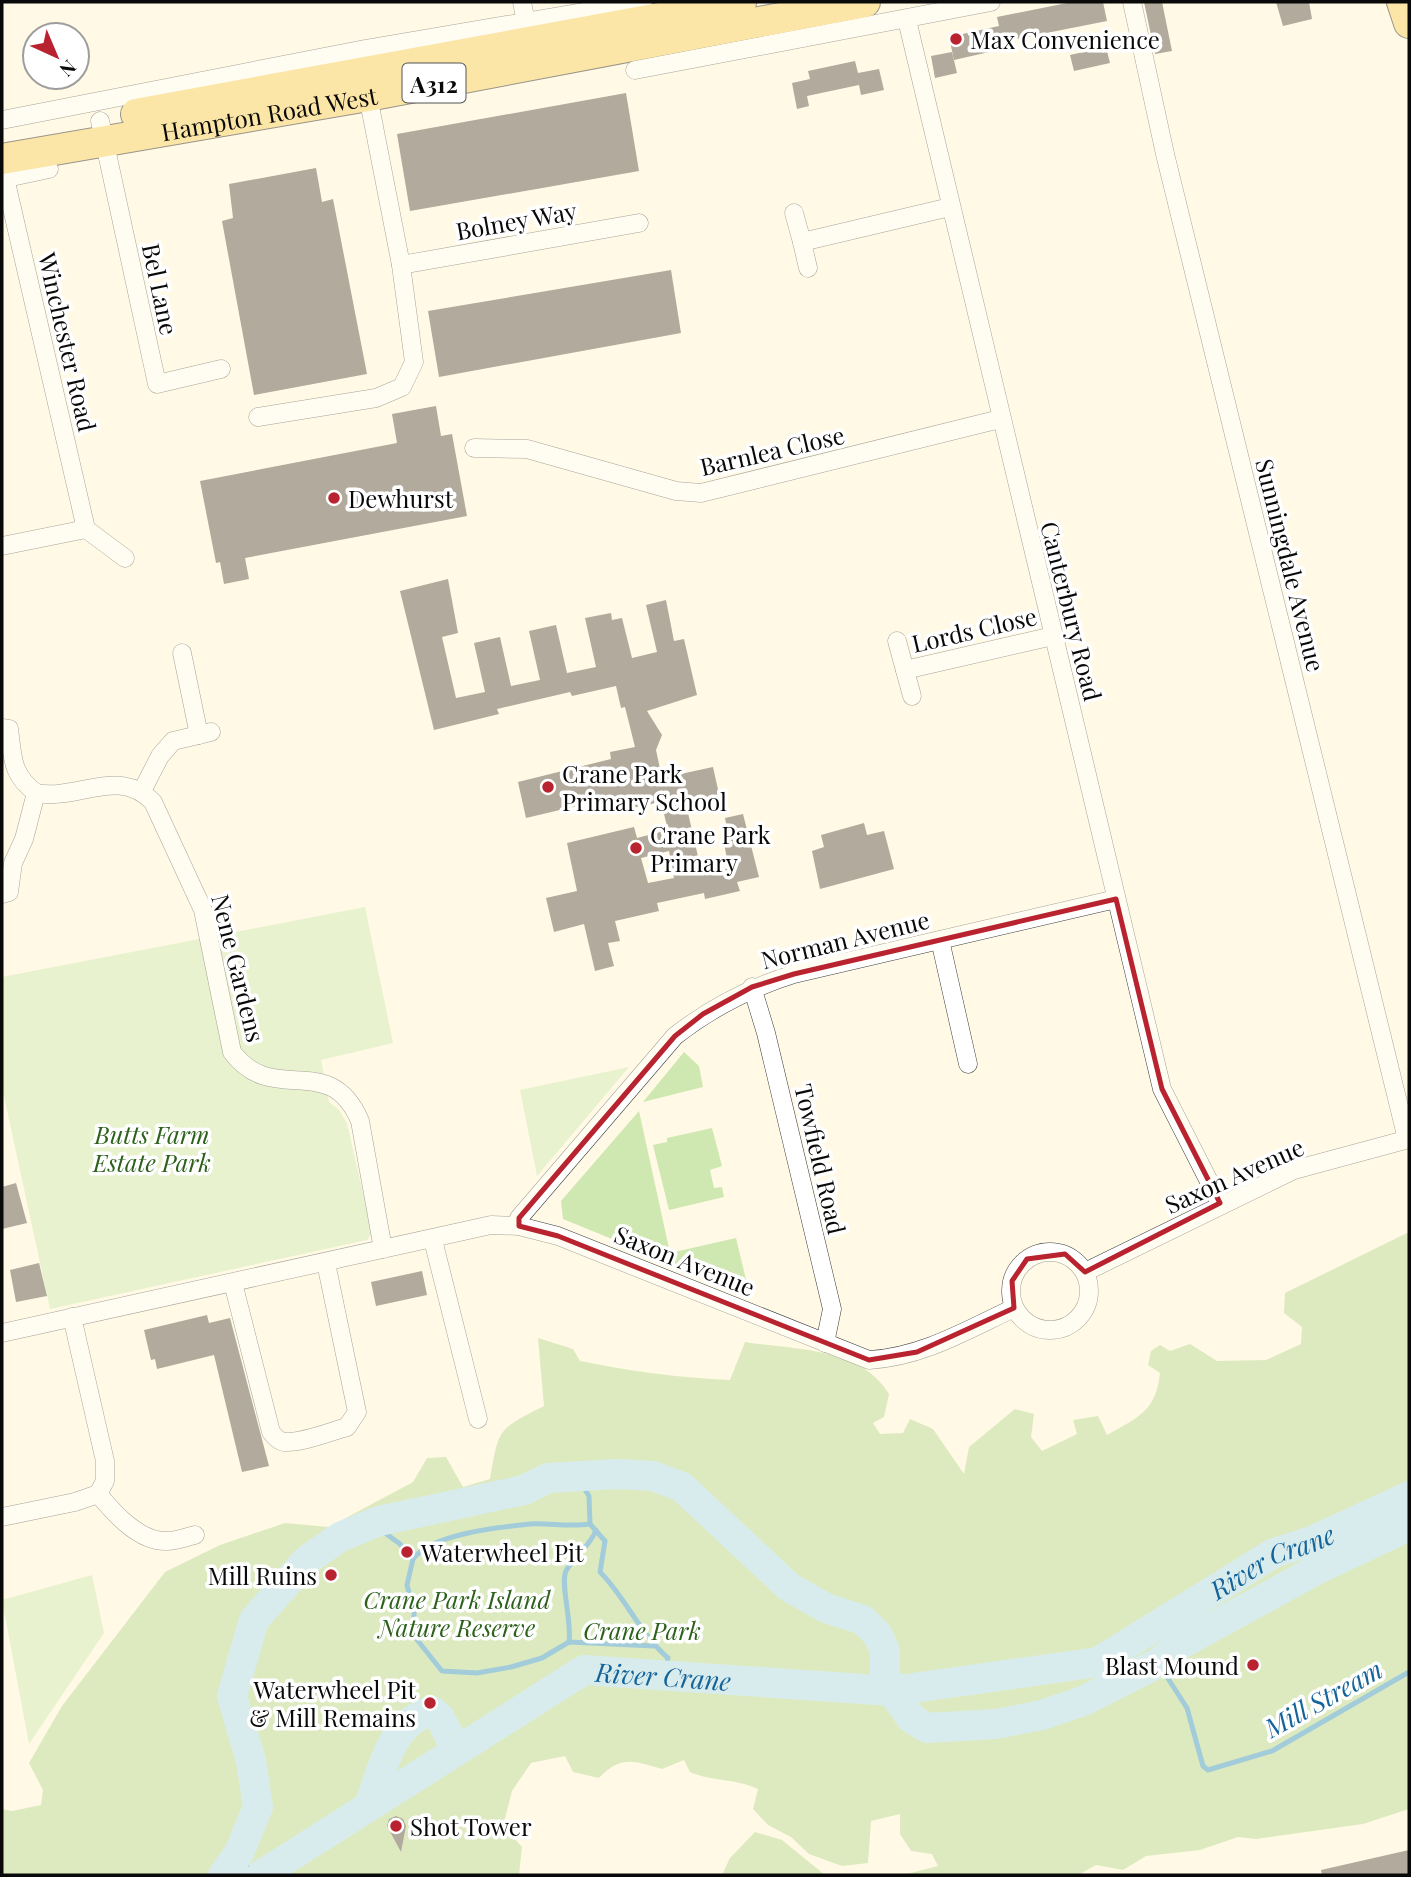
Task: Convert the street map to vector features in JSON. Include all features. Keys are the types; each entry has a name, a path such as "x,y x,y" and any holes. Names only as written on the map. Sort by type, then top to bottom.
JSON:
{"main road":[{"name":"Hampton Road West","path":"3,171 102,130 383,67 751,2"},
{"path":"1402,2 1409,23"},
{"name":"Hampton Road West","path":"2,140 368,96 530,42 872,13"}],"street":[{"path":"522,2 530,42"},
{"name":"Hampton Road West","path":"2,120 230,74 530,42 643,2"},
{"path":"872,13 875,2"},
{"name":"Hampton Road West","path":"635,70 872,13 907,20 991,2"},
{"name":"Sunningdale Avenue","path":"1132,2 1164,154 1408,1139"},
{"name":"Canterbury Road","path":"907,20 1000,419 1162,1089 1220,1203"},
{"path":"258,418 376,398 402,387 414,362 401,265 368,96 373,80 383,67"},
{"name":"Bel Lane","path":"102,130 157,384 221,369"},
{"path":"3,171 49,169"},
{"name":"Winchester Road","path":"3,171 86,529"},
{"path":"802,242 950,207"},
{"path":"794,213 808,268"},
{"name":"Bolney Way","path":"401,265 639,223"},
{"name":"Barnlea Close","path":"474,448 527,449 676,491 701,494 1000,419"},
{"path":"2,546 86,529 125,558"},
{"name":"Lords Close","path":"905,670 1053,636"},
{"name":"Lords Close","path":"897,641 912,696"},
{"path":"2,728 9,729 15,770 22,782 36,793 50,795 116,784 142,790 160,757 173,741 205,733 182,653"},
{"name":"Nene Gardens","path":"142,790 153,802 173,849 199,897 232,1052 243,1067 260,1077 321,1081 339,1089 353,1104 360,1121 383,1249"},
{"path":"8,897 13,863 24,839 36,793"},
{"name":"Norman Avenue","path":"519,1226 519,1218 675,1036 703,1014 752,987 1116,898"},
{"path":"940,940 968,1064"},
{"name":"Towfield Road","path":"752,987 832,1309 825,1343"},
{"name":"Saxon Avenue","path":"1085,1272 1220,1203 1294,1170 1408,1139"},
{"name":"Saxon Avenue","path":"2,1333 433,1240 491,1225 519,1226 558,1236 870,1360 899,1358 1014,1308"},
{"path":"433,1240 478,1419"},
{"path":"1052,1252 1065,1254 1085,1272 1089,1296 1085,1308 1068,1326 1056,1330 1031,1326 1014,1308 1012,1281 1028,1259 1052,1252"},
{"path":"233,1283 271,1432 284,1442 308,1437 348,1427 357,1412 326,1263"},
{"path":"2,1517 75,1502 97,1494 105,1481 105,1461 72,1317"},
{"path":"97,1494 128,1525 145,1535 165,1542 195,1535"}],"highlighted area":[{"path":"1116,899 1162,1089 1220,1203 1085,1272 1065,1254 1027,1259 1012,1281 1014,1308 917,1352 869,1360 558,1236 519,1226 519,1218 675,1036 703,1014 752,987 794,974"}],"green space":[{"name":"Butts Farm Estate Park","path":"365,907 393,1043 321,1060 329,1102 339,1110 347,1123 372,1233 367,1240 50,1309 2,1087 2,977"},
{"path":"684,1052 699,1066 703,1087 643,1102"},
{"path":"629,1067 537,1176 520,1090"},
{"path":"639,1111 670,1253 736,1238 747,1284 742,1292 563,1219 561,1201"},
{"path":"712,1128 722,1166 710,1170 714,1188 722,1187 724,1197 669,1210 653,1145 667,1142 667,1138"},
{"name":"Crane Park","path":"1409,1232 1409,1809 1363,1824 1256,1839 1238,1837 1200,1850 1146,1856 1123,1870 1096,1865 1078,1875 903,1875 938,1866 932,1854 911,1851 900,1834 900,1814 871,1821 868,1863 842,1866 809,1854 791,1837 768,1825 753,1809 758,1789 690,1772 684,1760 662,1769 636,1762 621,1763 599,1778 573,1772 565,1756 531,1763 512,1791 503,1826 522,1847 519,1875 2,1875 2,1809 12,1811 41,1805 43,1790 29,1763 62,1706 165,1572 220,1545 285,1523 329,1527 413,1482 427,1458 446,1457 463,1487 490,1479 496,1449 503,1432 517,1420 544,1406 538,1338 573,1349 580,1361 711,1379 730,1380 745,1342 825,1353 844,1359 862,1367 877,1379 889,1394 884,1417 873,1423 880,1434 903,1433 910,1419 933,1429 964,1474 969,1447 1015,1409 1034,1414 1031,1437 1042,1451 1077,1434 1073,1420 1098,1416 1107,1435 1137,1417 1155,1396 1160,1373 1148,1365 1151,1351 1160,1345 1170,1351 1190,1344 1217,1361 1266,1360 1301,1344 1302,1327 1284,1313 1285,1293"},
{"path":"92,1575 104,1633 29,1744 2,1600"},
{"path":"755,1832 782,1840 825,1875 722,1875 730,1858"}],"water":[{"path":"235,1851 257,1875 213,1875"}],"building":[{"path":"1072,2 1103,2 1107,21 996,43 998,50 954,60 949,37 999,26 997,17"},
{"path":"1144,2 1162,2 1172,51 1155,54"},
{"path":"1276,2 1309,2 1312,19 1283,26"},
{"path":"1106,47 1110,63 1074,71 1070,55"},
{"path":"952,52 957,73 935,78 931,56"},
{"path":"855,61 858,73 879,69 884,90 861,95 859,85 807,96 809,106 797,109 792,83 810,79 808,71"},
{"path":"626,93 639,171 410,211 397,134"},
{"path":"316,168 322,202 333,199 367,374 254,395 222,221 233,218 229,184"},
{"path":"671,270 681,333 439,377 428,311"},
{"name":"Dewhurst","path":"436,406 441,436 452,434 467,516 245,558 249,579 224,584 220,562 216,563 200,481 397,443 392,414"},
{"path":"448,579 458,633 442,637 456,698 485,692 474,643 500,637 511,686 540,680 529,631 556,625 567,673 596,667 585,618 611,613 612,620 622,618 632,658 657,652 646,605 666,600 674,641 684,639 697,695 647,711 662,735 656,750 662,778 713,767 719,794 686,804 702,874 729,868 724,844 730,843 725,818 743,814 759,877 737,882 740,891 705,899 704,893 657,903 659,911 615,921 620,941 608,943 614,966 595,971 584,924 554,932 546,898 577,891 567,843 634,827 637,838 668,830 661,802 622,810 619,796 526,818 518,782 611,759 610,752 635,747 625,707 621,708 616,686 572,696 570,692 497,709 499,714 434,730 400,591","holes":["669,851 674,878 648,883 641,858"]},
{"path":"864,823 867,835 884,831 894,869 820,889 812,851 824,847 821,835"},
{"path":"16,1183 27,1223 2,1229 2,1187"},
{"path":"39,1263 47,1296 16,1302 10,1270"},
{"path":"422,1271 427,1295 376,1306 371,1282"},
{"path":"207,1315 209,1323 230,1318 269,1466 242,1472 214,1355 157,1369 155,1359 151,1360 144,1330"},
{"name":"Shot Tower","path":"396,1816 403,1819 406,1826 401,1852 387,1826 389,1819"},
{"path":"1409,1850 1409,1875 1322,1875 1321,1870"}],"waterway":[{"path":"223,1875 239,1853 258,1807 251,1761 232,1696 254,1620 307,1560 340,1537 379,1521 524,1490 548,1478 617,1474 653,1476 682,1487 789,1587 826,1608 863,1620 878,1635 885,1651 885,1674 892,1691 911,1718 927,1728 996,1724 1042,1715 1083,1701 1158,1663 1179,1645 1316,1570 1409,1526"},
{"path":"577,1477 589,1496 590,1524 605,1541 600,1572 649,1638 668,1658 666,1666"},
{"name":"River Crane","path":"261,1875 584,1670 892,1691 1098,1662 1274,1553 1312,1541 1409,1496"},
{"path":"373,1524 400,1544 413,1559 407,1585 414,1612 414,1636 442,1671 477,1673 511,1667 542,1658 569,1642 654,1646"},
{"path":"413,1559 435,1543 467,1533 530,1524 590,1524"},
{"path":"569,1642 566,1571 596,1530"},
{"name":"Mill Stream","path":"1158,1663 1187,1708 1203,1766 1208,1770 1272,1751 1409,1672"},
{"name":"River Crane","path":"369,1806 384,1763 397,1737 418,1717 432,1711 440,1718 457,1751"}],"place":[{"name":"Max Convenience","path":"956,39"},
{"name":"Dewhurst","path":"334,498"},
{"name":"Crane Park Primary School","path":"548,787"},
{"name":"Crane Park Primary","path":"636,848"},
{"name":"Waterwheel Pit","path":"407,1552"},
{"name":"Mill Ruins","path":"331,1575"},
{"name":"Blast Mound","path":"1253,1665"},
{"name":"Waterwheel Pit & Mill Remains","path":"430,1703"},
{"name":"Shot Tower","path":"396,1826"}],"park label":[{"name":"Crane Park Island Nature Reserve","path":"457,1613"}]}
